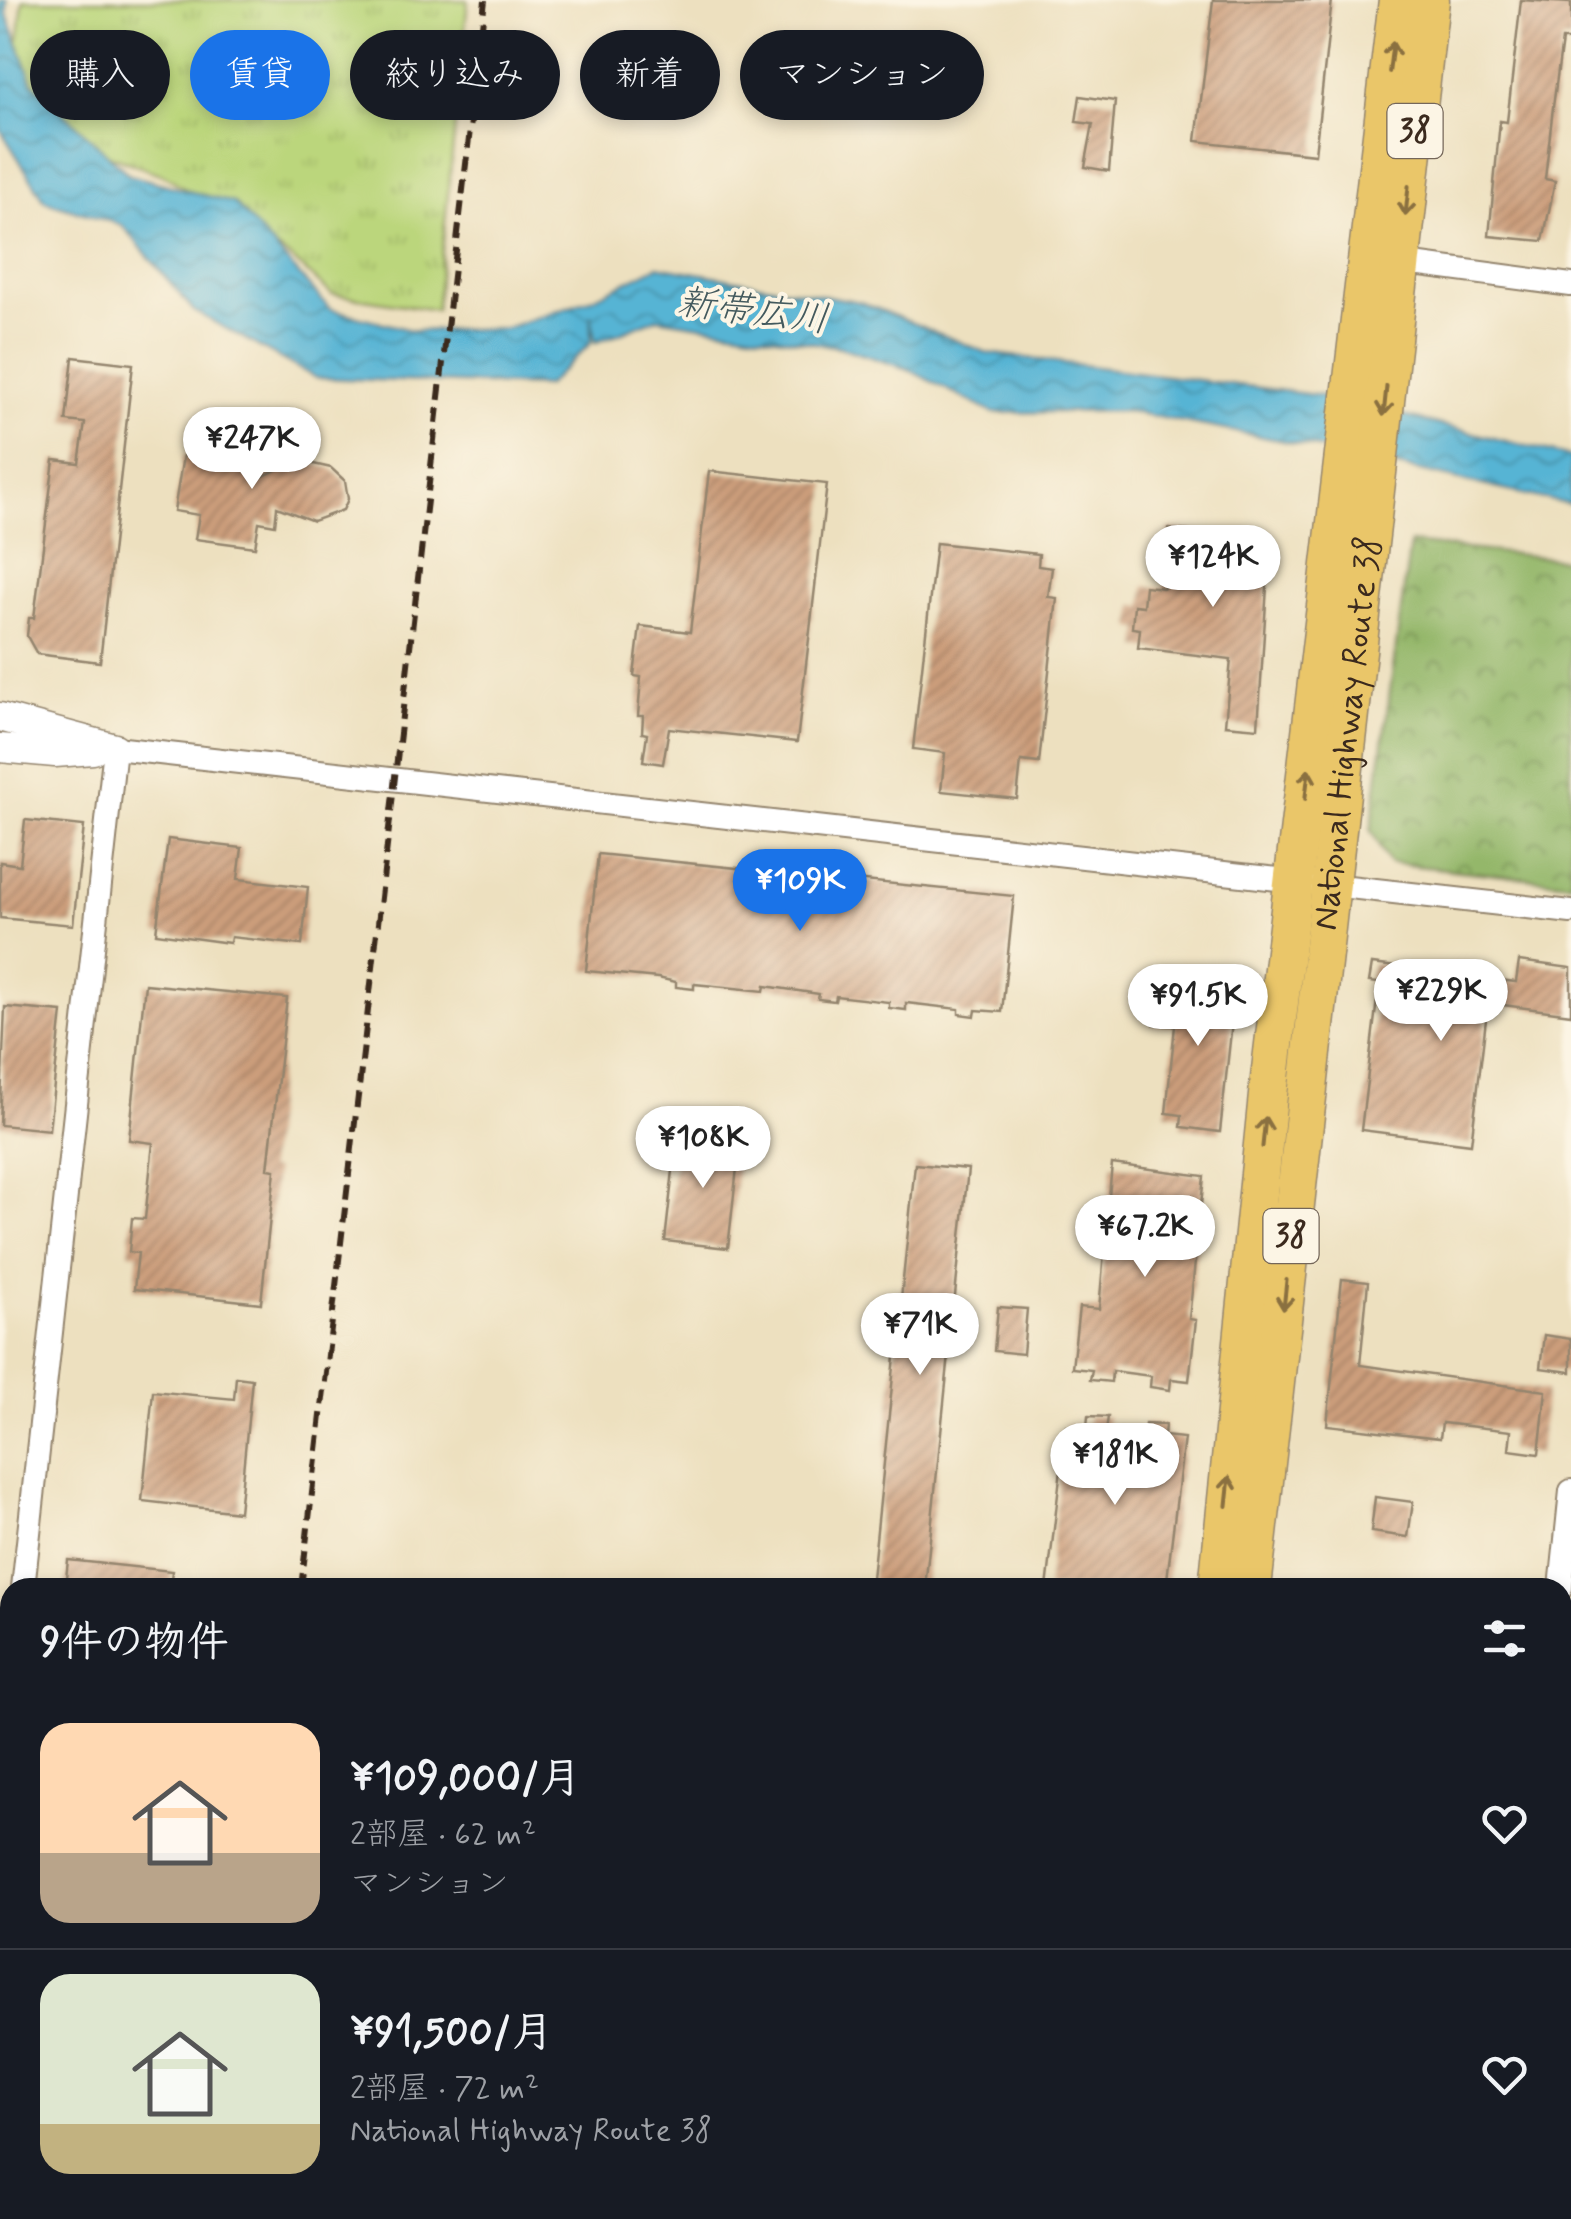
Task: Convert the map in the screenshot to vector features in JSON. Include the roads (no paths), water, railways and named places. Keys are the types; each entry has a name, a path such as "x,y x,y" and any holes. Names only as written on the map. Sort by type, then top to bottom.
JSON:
{"highway":[{"name":"National Highway Route 38","path":"1384,260 1398,0"},
{"name":"National Highway Route 38","path":"1253,1578 1313,883 1384,260 1430,0"},
{"name":"National Highway Route 38","path":"1219,1578 1268,1095 1313,883"}],"street":[{"path":"1384,260 1571,285"},
{"path":"0,717 115,748 1571,912"},
{"path":"0,748 56,752 115,748"},
{"path":"24,1578 115,748"},
{"path":"1562,1578 1571,1491"}],"water":[{"name":"新帯広川","path":"0,0 7,0 7,14 30,75 30,120 72,120 129,175 234,203 330,309 414,331 506,328 591,299 658,266 860,302 987,353 1322,396 1571,457 1571,505 1309,446 1127,411 993,413 907,369 840,347 657,318 595,343 591,314 591,343 546,386 316,378 194,311 122,225 45,201 0,129"}],"railway":[{"path":"302,1578 485,0"}]}
